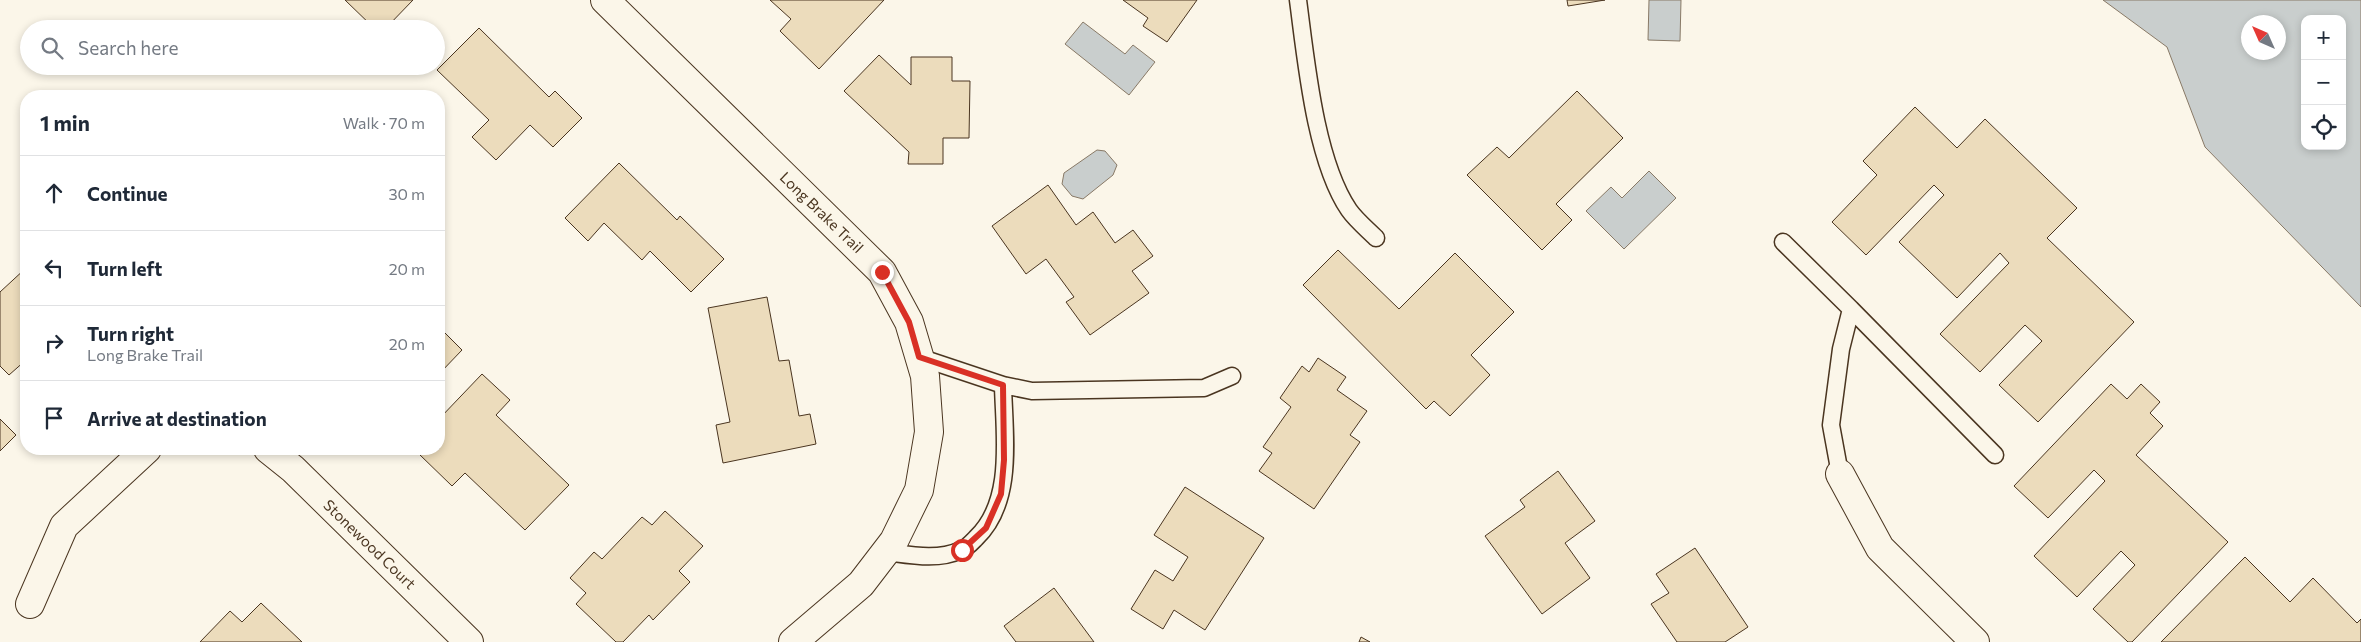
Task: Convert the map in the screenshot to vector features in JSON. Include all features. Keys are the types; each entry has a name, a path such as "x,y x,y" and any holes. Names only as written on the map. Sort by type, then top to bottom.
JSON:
{"street":[{"name":"Long Brake Trail","path":"605,0 882,272 909,322 925,376 929,432 919,490 894,541 861,584 794,642"},
{"path":"30,604 64,526 141,455"},
{"name":"Stonewood Court","path":"276,455 293,469 469,642"},
{"path":"1840,474 1880,548 1975,642"}],"lane":[{"path":"1298,0 1306,62 1321,143 1336,183 1349,210 1376,238"},
{"path":"1783,242 1995,455"},
{"path":"1840,474 1831,425 1838,367 1851,309"},
{"path":"919,357 1003,385 1032,391 1204,388 1232,376"},
{"path":"886,552 929,557 962,550 986,528 1001,494 1002,486 1004,460 1003,385"}],"shaded area":[{"path":"1649,0 1681,0 1680,41 1648,40"},
{"path":"2103,0 2361,0 2361,307 2205,147 2167,47"},
{"path":"1083,22 1125,54 1133,45 1155,62 1129,95 1065,44"},
{"path":"1097,150 1105,151 1117,165 1113,175 1083,199 1072,196 1062,184 1064,173"},
{"path":"1649,171 1676,198 1624,249 1586,211 1611,187 1622,198"}],"building":[{"path":"345,0 413,0 394,20 366,20"},
{"path":"770,0 884,0 819,69 780,31 791,19"},
{"path":"1123,0 1197,0 1167,42 1143,26 1148,18"},
{"path":"1567,0 1605,0 1568,6"},
{"path":"479,28 549,97 555,91 582,118 553,147 530,125 496,160 472,137 489,120 442,75 445,75 445,62"},
{"path":"879,55 911,85 911,57 952,57 952,81 970,81 969,138 943,138 943,164 908,164 909,152 844,91"},
{"path":"1577,91 1623,138 1556,204 1572,220 1542,250 1467,175 1497,147 1509,158"},
{"path":"1915,107 1957,148 1985,119 2077,208 2047,238 2134,322 2038,422 1999,385 2042,341 2025,325 1980,372 1940,334 2009,263 2000,253 1957,298 1899,242 1944,195 1934,185 1866,255 1832,222 1877,175 1863,161"},
{"path":"619,163 677,220 680,216 724,259 691,292 650,251 642,260 604,223 588,241 565,218"},
{"path":"1048,185 1076,225 1093,212 1115,243 1133,230 1153,256 1132,271 1149,293 1090,335 1066,302 1074,297 1046,259 1026,274 992,226"},
{"path":"1338,250 1399,309 1455,253 1514,312 1471,355 1490,375 1450,416 1434,401 1426,409 1303,285"},
{"path":"20,274 20,365 9,375 0,366 0,292"},
{"path":"767,297 779,361 789,360 799,416 810,414 816,444 723,463 716,425 730,422 708,308"},
{"path":"445,333 462,350 445,368"},
{"path":"1318,358 1346,377 1337,390 1367,411 1350,435 1360,442 1314,509 1259,471 1272,453 1263,447 1291,407 1280,398 1302,366 1309,372"},
{"path":"482,374 510,400 496,415 569,485 525,530 465,473 452,486 420,455 445,455 445,413"},
{"path":"2111,384 2127,399 2141,384 2160,402 2150,413 2163,426 2136,455 2228,542 2132,642 2128,642 2093,609 2135,565 2121,551 2077,597 2034,556 2105,481 2094,470 2048,518 2014,486"},
{"path":"0,419 16,435 0,451"},
{"path":"1558,471 1595,521 1565,543 1590,578 1542,614 1485,536 1525,507 1520,500"},
{"path":"1185,487 1264,538 1205,630 1174,610 1163,629 1131,609 1155,570 1173,581 1188,557 1154,535"},
{"path":"665,511 703,546 679,571 690,582 653,620 649,615 623,642 616,642 576,604 586,593 570,578 594,552 602,559 642,517 652,525"},
{"path":"1695,548 1748,627 1725,642 1677,642 1651,604 1669,593 1656,574"},
{"path":"2245,557 2290,602 2313,578 2357,623 2361,619 2361,642 2161,642"},
{"path":"1054,588 1094,642 1016,642 1004,626"},
{"path":"261,603 302,642 200,642 230,611 242,622"},
{"path":"1361,637 1370,642 1359,642"}],"route":[{"path":"882,272 909,322 919,357 1003,385 1004,460 1001,494 986,528 962,550"}]}
